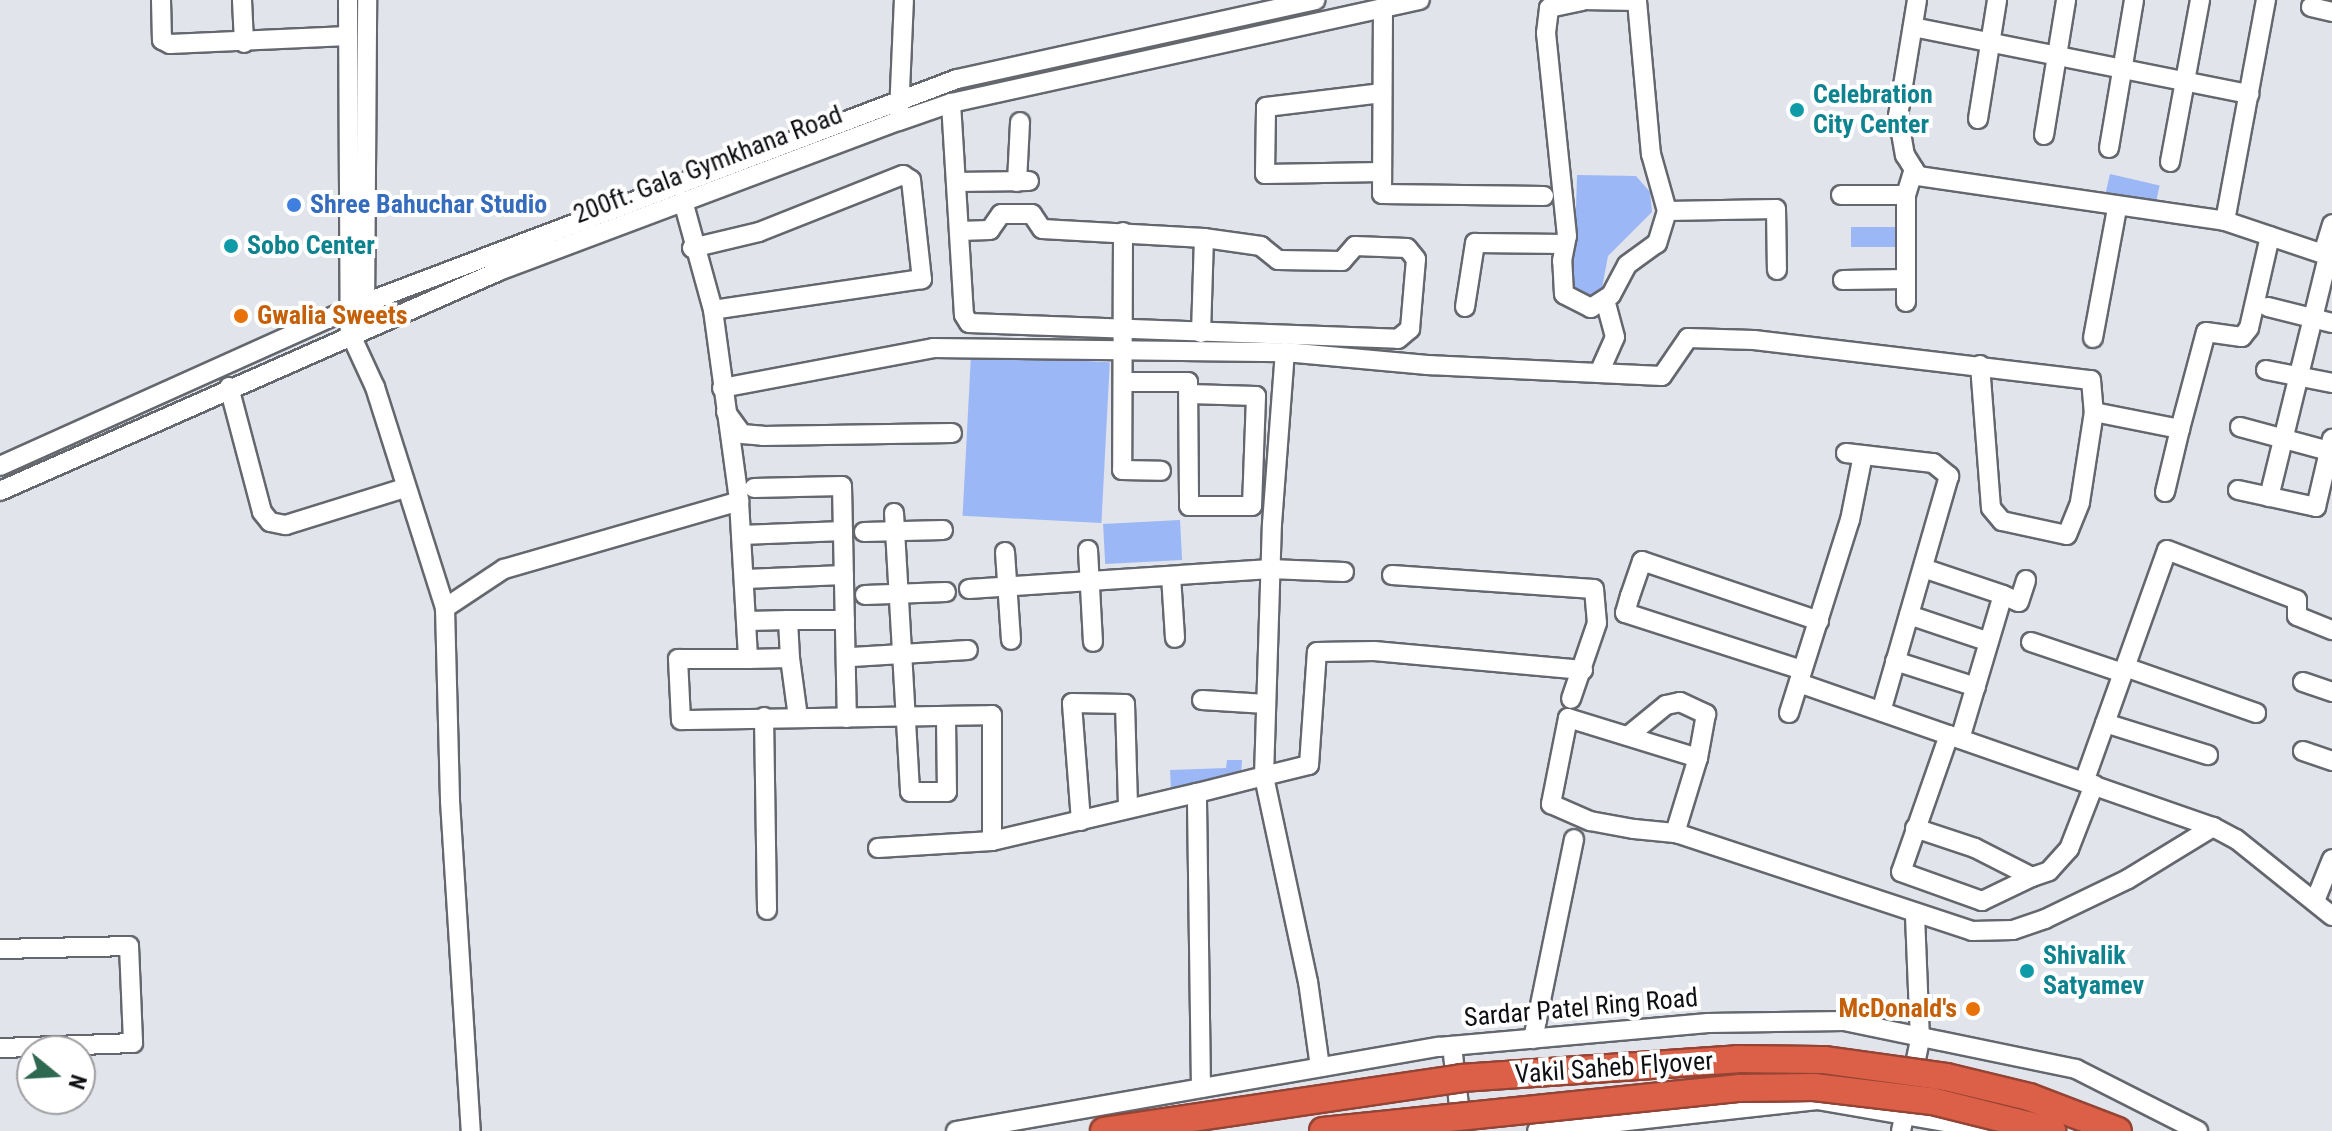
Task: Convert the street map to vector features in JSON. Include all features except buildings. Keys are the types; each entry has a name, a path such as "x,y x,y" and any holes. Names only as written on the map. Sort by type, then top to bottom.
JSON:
{"highway":[{"name":"Vakil Saheb Flyover","path":"1104,1131 1461,1078 1737,1059 1824,1060 1946,1077 2029,1097 2118,1131"},
{"name":"Vakil Saheb Flyover","path":"1323,1131 1740,1088 1814,1087 1932,1101 2052,1131"}],"street":[{"path":"161,0 162,40 244,43 348,36"},
{"path":"242,0 244,43"},
{"path":"348,0 358,336 445,608 450,801 471,1131"},
{"path":"357,306 367,0"},
{"path":"899,112 904,0"},
{"path":"0,466 357,306 899,112 957,79 1266,5 1315,0"},
{"name":"200ft. Gala Gymkhana Road","path":"0,491 229,387 899,112 1420,0"},
{"path":"1582,0 1637,1 1651,154 1667,211 1657,243 1627,265 1605,299 1591,308 1564,294 1565,244 1546,33 1549,8 1582,0"},
{"path":"1917,0 1898,116 1905,155 1918,176 2117,209 2225,221 2328,255"},
{"path":"1978,119 1997,0"},
{"path":"2044,135 2066,0"},
{"path":"2109,148 2134,0"},
{"path":"2170,162 2200,0"},
{"path":"2225,221 2266,0"},
{"path":"1383,7 1382,194 1544,196"},
{"path":"2311,7 2332,12"},
{"path":"1913,27 2249,94"},
{"path":"1382,93 1266,107 1265,174 1382,172"},
{"path":"951,103 959,231 969,323 1122,331 1407,336 1416,259 1407,248 1355,246 1342,261 1278,260 1261,246 1204,238 1042,229 1032,214 1001,214 990,230 959,231"},
{"path":"956,182 1023,182 1020,122"},
{"path":"1906,302 1906,195 1914,169"},
{"path":"692,248 759,232 903,175 911,180 922,279 713,310"},
{"path":"1841,195 1906,195"},
{"path":"683,201 694,236 692,248 713,310 724,411 739,501 748,659"},
{"path":"1667,211 1776,209 1777,270"},
{"path":"2093,338 2117,209"},
{"path":"2269,497 2328,255 2332,224"},
{"path":"1123,232 1122,470 1161,471"},
{"path":"2165,492 2206,332 2242,337 2249,328 2270,236"},
{"path":"1201,333 1204,238"},
{"path":"1465,307 1475,243 1565,244"},
{"path":"1843,280 1906,279"},
{"path":"1599,373 1615,337 1605,299"},
{"path":"2268,307 2332,323"},
{"path":"722,388 933,348 1285,352 1662,376 1688,338 1754,340 1980,365 2091,380 2094,412 2080,502 2067,535 2002,521 1991,508 1980,365"},
{"path":"1285,352 1270,569 1264,776 1308,982 1320,1067"},
{"path":"2266,370 2332,383"},
{"path":"1123,382 1188,382 1189,506 1252,506 1256,396 1189,394"},
{"path":"229,387 262,512 270,522 286,525 405,488"},
{"path":"724,411 742,434 952,433"},
{"path":"2094,412 2180,429"},
{"path":"2238,490 2316,507 2330,445 2240,427"},
{"path":"1789,713 1850,520 1854,454 1933,463 1949,476 1881,711"},
{"path":"754,488 842,486 847,718"},
{"path":"445,608 504,569 739,501"},
{"path":"864,532 895,522 943,530"},
{"path":"895,522 909,717 910,792 947,792 946,716"},
{"path":"741,535 843,531"},
{"path":"1088,550 1093,642"},
{"path":"2003,595 1976,687 1915,828 1901,872 1982,901 2049,871 2069,849 2105,723 2167,550 2297,600 2297,616 2332,630"},
{"path":"1005,552 1011,640"},
{"path":"1819,621 1642,561 1625,613 1800,677 1881,711 2213,827 2332,916"},
{"path":"1923,568 2019,602 2026,580"},
{"path":"969,589 1270,569 1344,572"},
{"path":"745,579 844,575"},
{"path":"1392,575 1594,589 1597,623 1571,699"},
{"path":"1171,576 1175,638"},
{"path":"865,595 946,592"},
{"path":"1909,615 1989,642"},
{"path":"788,620 798,717"},
{"path":"748,621 845,620"},
{"path":"2031,642 2256,713"},
{"path":"852,657 968,650"},
{"path":"878,848 992,841 1309,765 1317,652 1374,651 1583,670"},
{"path":"790,658 678,659 681,720 992,715 992,841"},
{"path":"1895,661 1976,687"},
{"path":"2303,682 2332,692"},
{"path":"1202,700 1266,704"},
{"path":"1628,736 1666,705 1680,702 1706,714 1698,758 1675,833"},
{"path":"1081,821 1072,703 1125,704 1128,807"},
{"path":"764,717 767,910"},
{"path":"1698,758 1568,718 1551,804 1590,821 1675,833 1972,931 2013,930 2128,879 2213,827"},
{"path":"2105,723 2208,755"},
{"path":"2303,751 2332,761"},
{"path":"1197,793 1201,1088"},
{"path":"1915,828 1975,848 2032,877"},
{"path":"1533,1039 1574,839"},
{"path":"2315,901 2332,859"},
{"path":"1903,1122 1920,1040 1915,913"},
{"path":"0,949 129,946 133,1043 0,1048 0,1042"},
{"name":"Sardar Patel Ring Road","path":"956,1131 1452,1046 1708,1023 1844,1021 1920,1040 2076,1069 2155,1105 2198,1131"},
{"path":"1924,1125 1945,1045"},
{"path":"1452,1046 1462,1131"},
{"path":"1537,1131 1817,1100 1903,1122 1996,1131"}],"shaded area":[{"path":"2110,174 2160,185 2155,205 2106,193"},
{"path":"1577,175 1636,176 1650,192 1652,212 1608,256 1602,288 1591,295 1577,293 1570,285 1567,259 1575,241"},
{"path":"1851,227 1896,227 1896,247 1851,247"},
{"path":"971,355 1110,362 1101,523 963,516"},
{"path":"1180,520 1182,560 1105,564 1103,524"},
{"path":"1227,760 1242,760 1241,775 1171,789 1170,770 1226,768"}],"place":[{"name":"Celebration City Center","path":"1797,110"},
{"name":"Shree Bahuchar Studio","path":"294,205"},
{"name":"Sobo Center","path":"231,246"},
{"name":"Gwalia Sweets","path":"241,316"},
{"name":"Shivalik Satyamev","path":"2027,971"},
{"name":"McDonald's","path":"1973,1009"}]}
